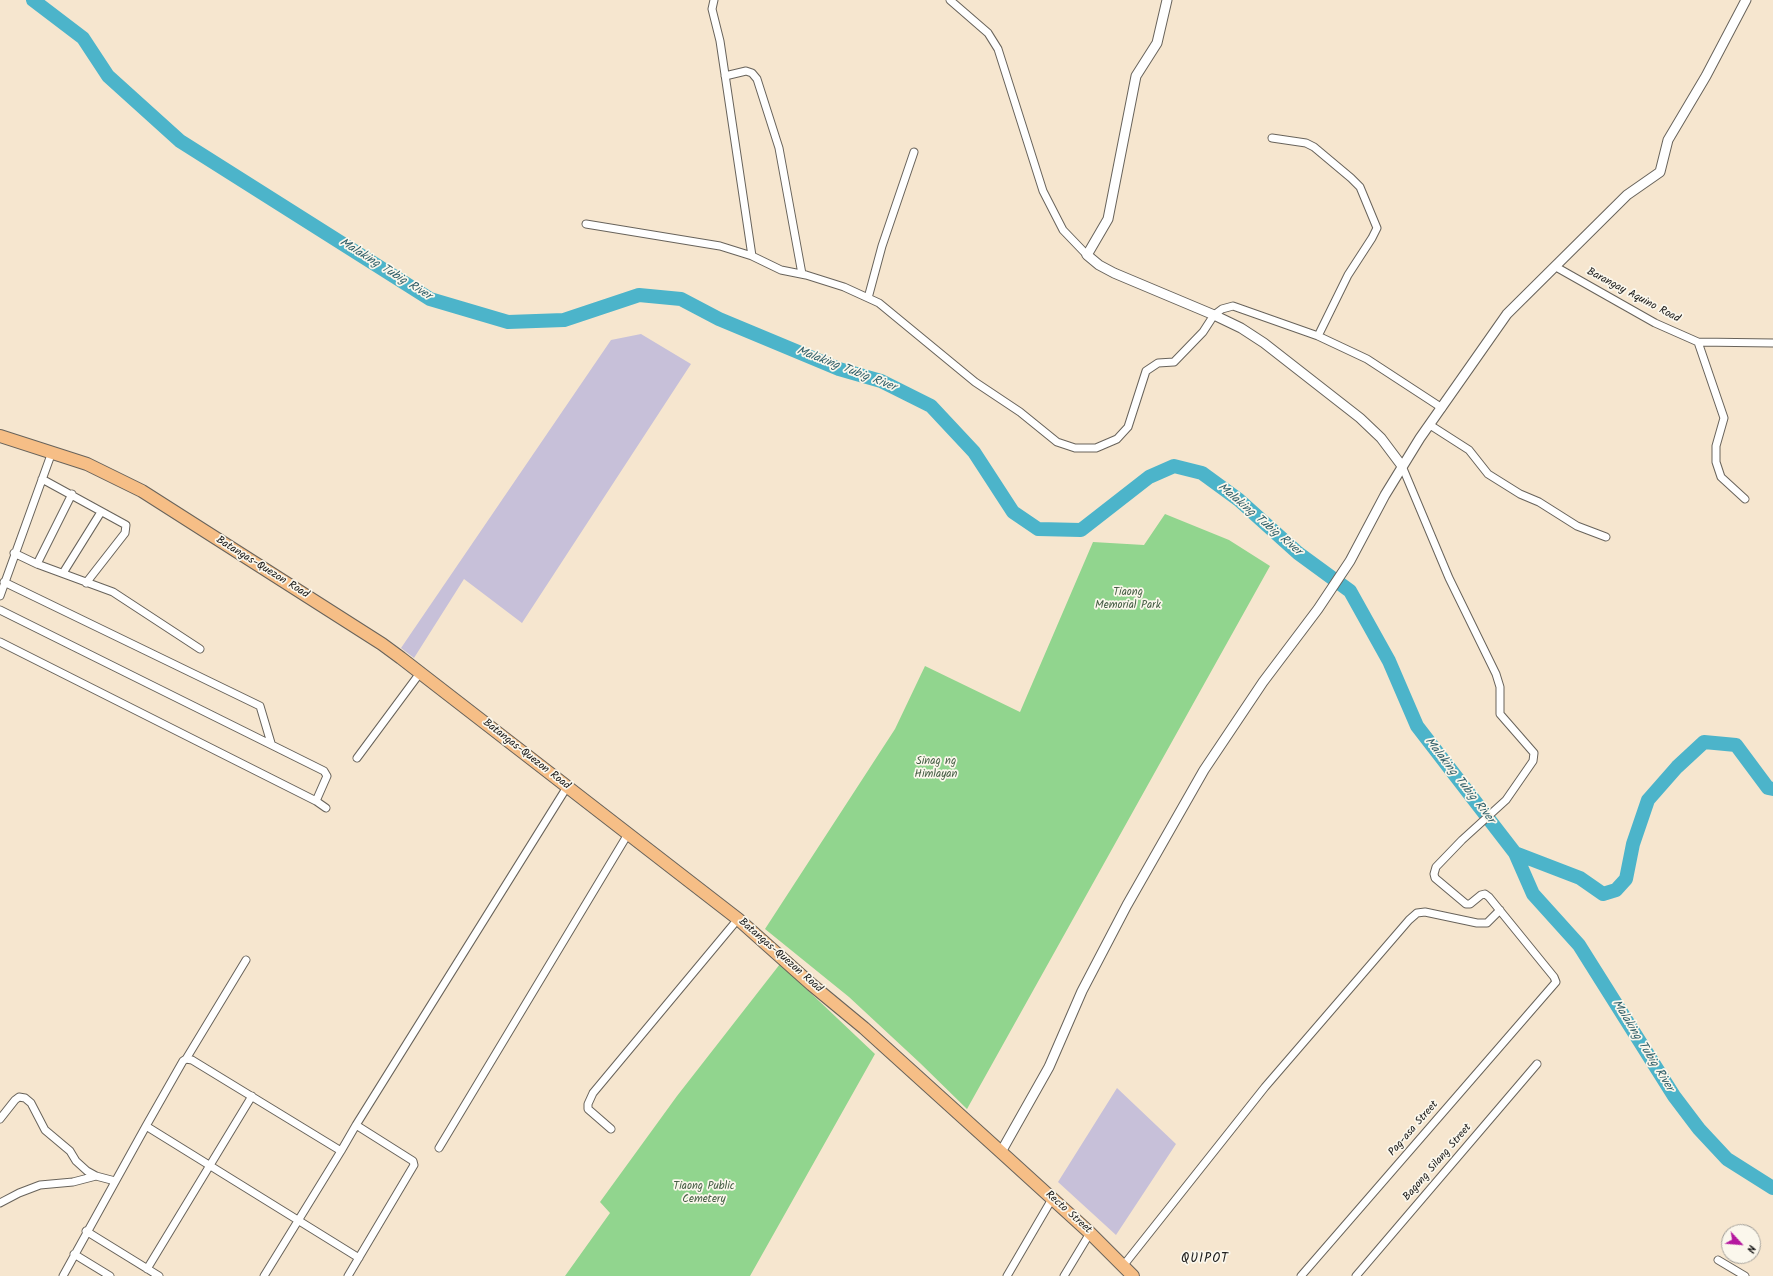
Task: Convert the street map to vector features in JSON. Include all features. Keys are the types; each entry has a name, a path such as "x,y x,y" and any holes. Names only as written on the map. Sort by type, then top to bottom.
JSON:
{"main road":[{"name":"Batangas-Quezon Road","path":"0,436 87,464 142,491 382,644 738,919 812,985 864,1028 1001,1152"},
{"name":"Recto Street","path":"1001,1152 1133,1276"}],"street":[{"path":"714,0 712,9 720,41 752,256"},
{"path":"950,0 960,4 988,33 998,49 1043,191 1063,230 1087,255 1099,265 1114,273 1241,328 1264,343 1335,397 1381,438 1402,466 1449,578 1496,674 1500,687 1500,714 1534,753 1533,761 1506,800 1462,840 1436,867 1434,874 1435,878 1462,902 1470,904 1480,895 1485,894 1500,910 1487,923 1477,924 1425,912 1417,913 1409,920 1265,1087 1123,1266"},
{"path":"1087,255 1108,218 1136,76 1157,43 1167,0"},
{"path":"1001,1152 1050,1067 1082,991 1127,905 1204,770 1263,682 1318,610 1350,561 1402,466 1507,314 1627,195 1660,172 1668,140 1706,76 1746,0"},
{"path":"725,76 746,71 752,73 757,79 779,148 802,274"},
{"path":"1272,138 1306,143 1314,147 1351,178 1360,187 1376,228 1372,238 1348,276 1318,336"},
{"path":"868,298 882,246 914,152"},
{"path":"586,224 720,246 752,256 781,270 802,274 844,287 879,303 975,382 1020,412 1057,442 1075,448 1096,448 1117,439 1128,427 1146,371 1158,363 1174,362 1199,337 1214,315 1222,308 1233,306 1318,336 1367,359 1442,408"},
{"name":"Barangay Aquino Road","path":"1556,267 1655,323 1698,342 1773,344"},
{"path":"1698,342 1724,418 1716,446 1716,462 1721,477 1745,498"},
{"path":"1430,425 1469,450 1488,474 1520,494 1539,502 1577,526 1606,537"},
{"path":"0,596 14,553 52,452"},
{"path":"42,479 72,494 126,525 125,533 86,583"},
{"path":"37,564 72,494"},
{"path":"63,573 101,512"},
{"path":"14,553 37,564 113,592 200,649"},
{"path":"4,582 260,706 271,743"},
{"path":"0,610 271,743 326,774 316,801"},
{"path":"0,642 316,801 326,808"},
{"path":"357,758 420,673"},
{"path":"264,1276 566,787"},
{"path":"439,1148 628,834"},
{"name":"Pag-asa Street","path":"1301,1276 1556,982 1554,977 1500,910"},
{"path":"611,1129 588,1109 588,1104 593,1093 738,919"},
{"path":"63,1276 86,1231 183,1061 186,1059 246,960"},
{"path":"186,1059 192,1060 341,1151"},
{"name":"Bagong Silang Street","path":"1356,1276 1537,1064"},
{"path":"147,1269 252,1096"},
{"path":"0,1119 15,1100 25,1098 31,1103 45,1130 70,1151 76,1161 87,1171 96,1176 115,1181"},
{"path":"348,1276 414,1165 413,1161 356,1125"},
{"path":"146,1126 359,1258"},
{"path":"0,1203 19,1193 40,1185 73,1182 96,1176"},
{"path":"1007,1276 1052,1199"},
{"path":"86,1231 159,1276"},
{"path":"1064,1276 1090,1234"},
{"path":"74,1254 110,1276"},
{"path":"1718,1260 1745,1276"}],"shaded area":[{"path":"641,334 691,364 522,623 464,579 414,658 401,648 611,340"},
{"path":"1117,1088 1176,1144 1116,1235 1058,1182"}],"green space":[{"path":"1165,514 1229,540 1270,566 967,1109 849,997 765,929 895,729 925,666 1020,712 1093,542 1144,545"},
{"name":"Tiaong Public Cemetery","path":"780,964 875,1054 750,1276 565,1276 610,1213 600,1202 677,1096"}],"waterway":[{"name":"Malaking Tubig River","path":"33,0 83,38 108,76 180,141 430,299 508,322 564,320 639,295 681,299 719,319 839,369 881,381 931,406 974,452 1013,512 1038,529 1081,530 1149,477 1174,466 1202,473 1239,500 1298,553 1350,591 1389,661 1417,726 1515,853 1533,894 1579,945 1674,1096 1699,1129 1727,1159 1773,1188"},
{"path":"1515,853 1580,878 1603,894 1616,890 1626,879 1633,844 1648,800 1677,767 1704,742 1736,745 1768,788 1773,789"}],"district":[{"name":"QUIPOT","path":"1205,1260"}],"park label":[{"name":"Tiaong Memorial Park","path":"1128,599"},
{"name":"Sinag ng Himlayan","path":"936,768"}]}
